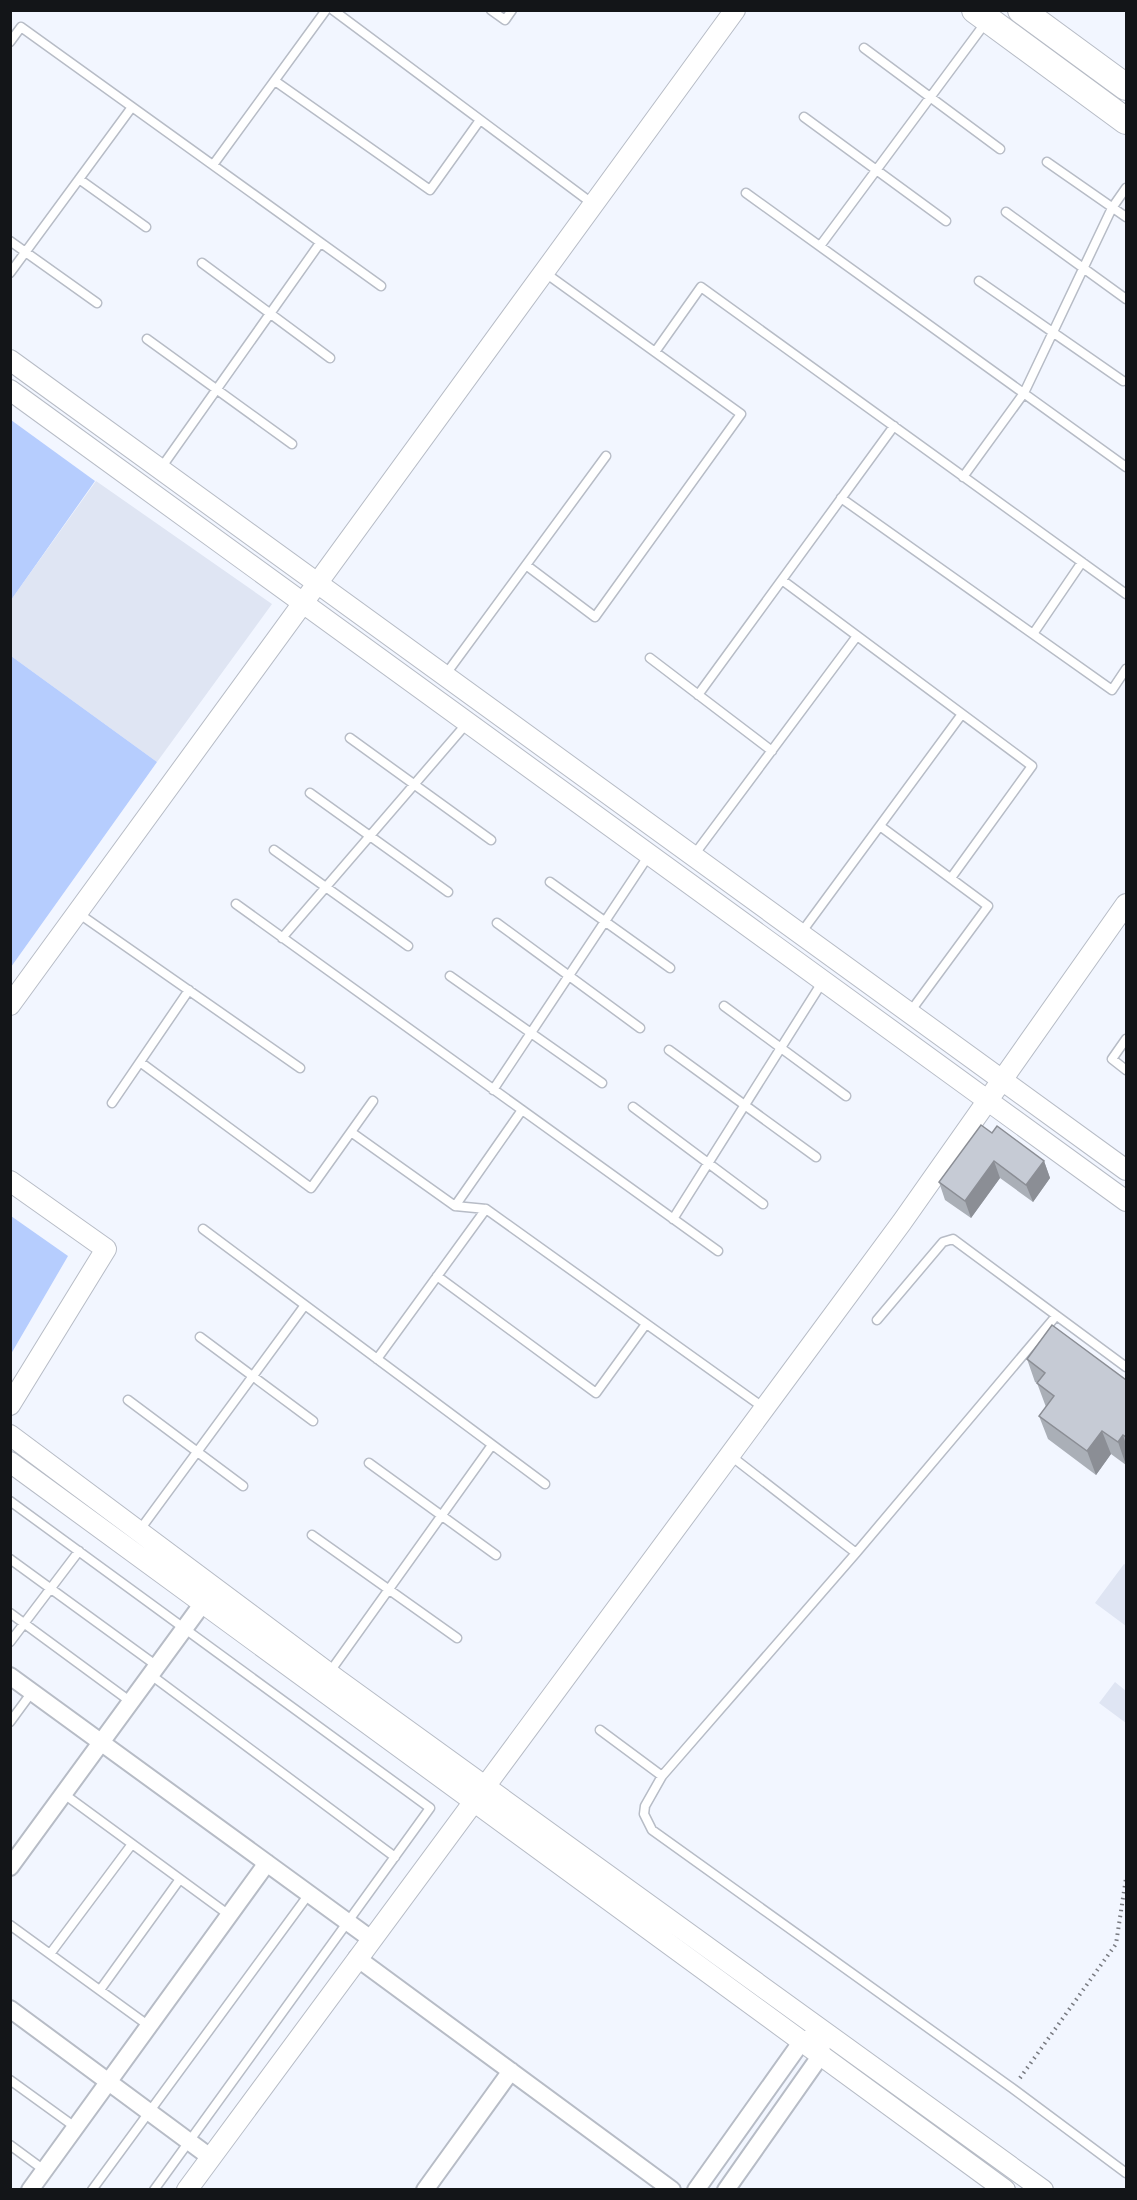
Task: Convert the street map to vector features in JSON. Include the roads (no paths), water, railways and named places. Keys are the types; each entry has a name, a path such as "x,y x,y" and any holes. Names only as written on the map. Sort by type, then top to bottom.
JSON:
{"main road":[{"path":"1021,10 1126,87"},
{"path":"982,15 1126,121"}],"street":[{"path":"10,1005 735,10"},
{"path":"10,360 446,674 1126,1170"},
{"path":"10,390 1126,1201"},
{"path":"187,2190 478,1793 902,1222 1126,904"},
{"path":"10,1181 106,1249 10,1405"},
{"path":"10,1435 329,1673 478,1793 802,2041 1005,2190"},
{"path":"10,1462 203,1603 824,2031 1043,2190"},
{"path":"13,1859 64,1794 203,1603"},
{"path":"10,1676 371,1939"},
{"path":"30,2190 267,1863"},
{"path":"357,1958 672,2190"},
{"path":"10,2009 210,2157"},
{"path":"696,2190 802,2041 824,2031"},
{"path":"726,2190 821,2055 824,2031"},
{"path":"425,2190 511,2071"}],"lane":[{"path":"213,165 326,10"},
{"path":"333,10 594,204"},
{"path":"491,10 505,20 512,10"},
{"path":"820,246 930,97 982,15"},
{"path":"10,42 21,27 381,286"},
{"path":"864,48 1000,149"},
{"path":"275,81 430,190 480,120"},
{"path":"10,273 132,107"},
{"path":"804,117 946,221"},
{"path":"1047,162 1126,218"},
{"path":"79,179 146,227"},
{"path":"963,477 1024,393 1112,207 1126,188"},
{"path":"747,193 1126,467"},
{"path":"1006,212 1126,299"},
{"path":"10,240 97,303"},
{"path":"161,468 320,243"},
{"path":"202,264 330,358"},
{"path":"526,565 595,617 741,414 544,272"},
{"path":"979,281 1123,381"},
{"path":"655,352 700,287 1126,594"},
{"path":"147,339 292,444"},
{"path":"698,695 894,426"},
{"path":"446,674 606,456"},
{"path":"842,498 1112,690 1126,669"},
{"path":"1033,634 1082,562"},
{"path":"782,580 1032,766 951,878"},
{"path":"694,855 857,636"},
{"path":"650,658 772,751"},
{"path":"801,933 962,714"},
{"path":"282,938 468,722"},
{"path":"350,738 491,840"},
{"path":"310,793 448,892"},
{"path":"880,826 988,906 910,1012"},
{"path":"274,850 408,946"},
{"path":"493,1090 650,854"},
{"path":"550,882 670,968"},
{"path":"236,904 718,1251"},
{"path":"78,913 300,1068"},
{"path":"496,923 640,1028"},
{"path":"450,976 602,1083"},
{"path":"673,1220 823,980"},
{"path":"112,1103 189,990"},
{"path":"724,1006 846,1096"},
{"path":"1126,1039 1112,1059 1126,1070"},
{"path":"669,1050 816,1157"},
{"path":"140,1062 311,1188 373,1101"},
{"path":"633,1107 763,1204"},
{"path":"455,1206 522,1110"},
{"path":"351,1132 455,1206 486,1209 764,1407"},
{"path":"377,1359 486,1209"},
{"path":"203,1229 545,1484"},
{"path":"877,1320 948,1239 957,1242 1126,1367"},
{"path":"437,1276 596,1393 646,1324"},
{"path":"139,1531 305,1305"},
{"path":"1056,1316 856,1553 662,1776 645,1806 644,1814 652,1830 1012,2088 1126,2173"},
{"path":"200,1337 313,1420"},
{"path":"128,1401 243,1486"},
{"path":"329,1673 492,1445"},
{"path":"729,1454 856,1553"},
{"path":"369,1463 496,1555"},
{"path":"10,1501 430,1808 154,2190"},
{"path":"312,1535 457,1638"},
{"path":"10,1642 79,1551"},
{"path":"10,1558 395,1857"},
{"path":"10,1612 131,1702"},
{"path":"10,1722 32,1692"},
{"path":"600,1730 662,1776"},
{"path":"64,1794 229,1915"},
{"path":"50,1954 132,1844"},
{"path":"100,1990 180,1879"},
{"path":"92,2190 309,1894"},
{"path":"10,1925 149,2026"},
{"path":"10,2080 75,2127"},
{"path":"10,2145 44,2170"}]}
